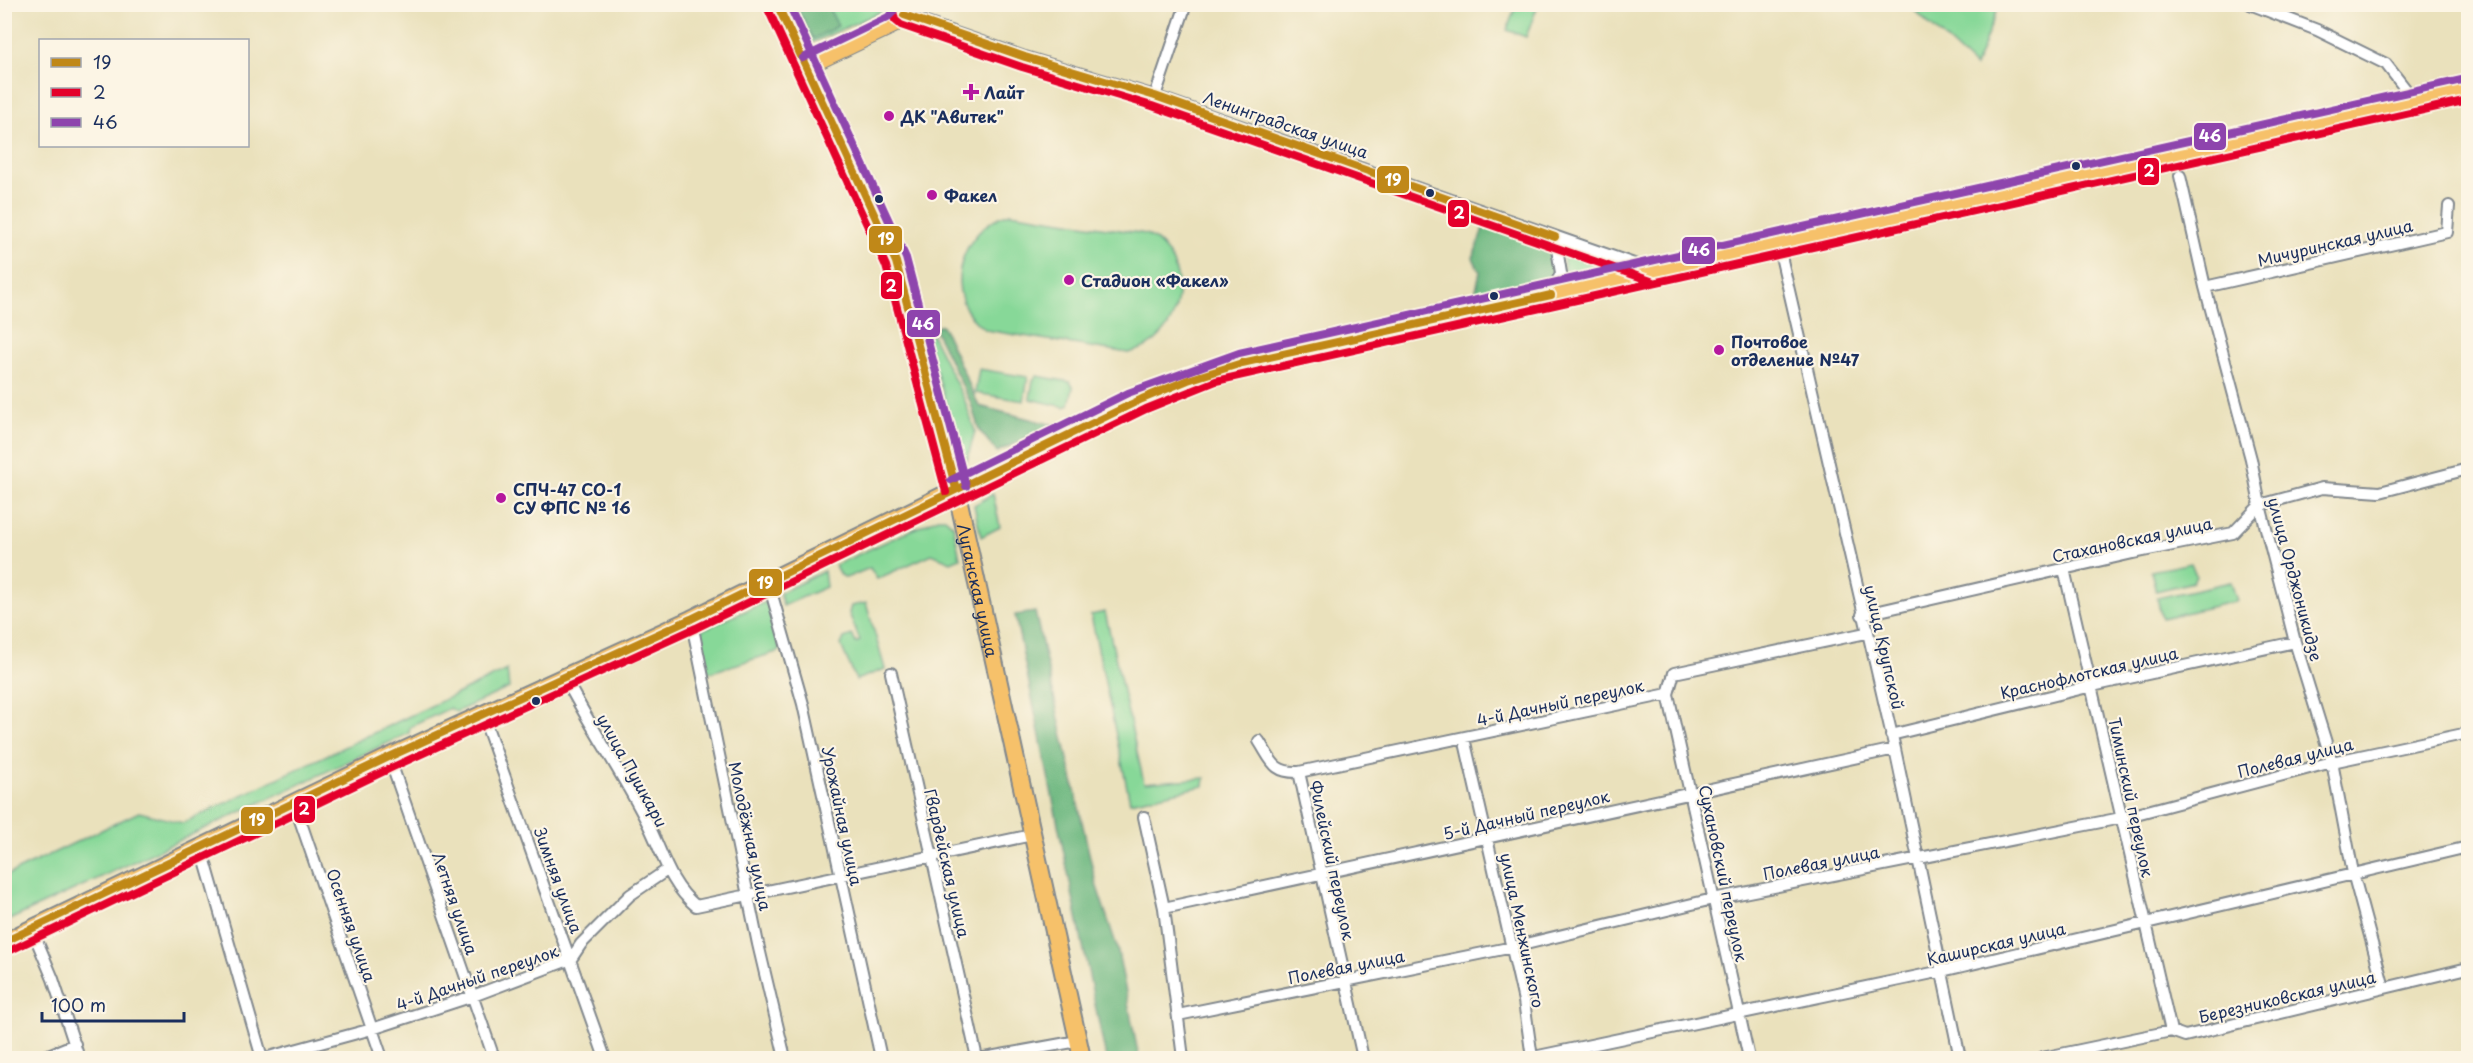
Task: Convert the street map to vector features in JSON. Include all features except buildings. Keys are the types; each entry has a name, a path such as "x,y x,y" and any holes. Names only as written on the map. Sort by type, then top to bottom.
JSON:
{"highway":[{"path":"4,942 482,713 691,619 956,489"},
{"name":"Луганская улица","path":"956,489 1082,1059"}],"main road":[{"name":"Луганская улица","path":"777,4 896,262 956,489"},
{"name":"Ленинградская улица","path":"808,67 894,26 903,10"},
{"path":"956,489 1142,399 1213,371 2469,89"}],"street":[{"path":"1155,96 1186,4"},
{"path":"2250,4 2317,30 2386,64 2414,100"},
{"name":"Ленинградская улица","path":"903,10 1025,57 1155,96 1654,271"},
{"name":"улица Орджоникидзе","path":"2180,176 2205,287 2251,459 2260,505 2295,642 2332,762 2353,873 2384,988"},
{"name":"Мичуринская улица","path":"2205,287 2447,232 2449,206"},
{"path":"1551,295 1561,273 1555,237"},
{"name":"улица Крупской","path":"1778,243 1891,735 1960,1059"},
{"path":"2260,505 2322,488 2380,492 2469,469"},
{"name":"Стахановская улица","path":"1862,615 2233,533 2260,505"},
{"name":"Тиминский переулок","path":"2064,569 2170,1031"},
{"name":"Урожайная улица","path":"768,581 803,704 881,1059"},
{"name":"Молодёжная улица","path":"691,619 748,897 785,1059"},
{"name":"4-й Дачный переулок","path":"1299,772 1668,693 1674,673 1866,633"},
{"name":"Краснофлотская улица","path":"1891,735 2092,686 2295,642"},
{"name":"Гвардейская улица","path":"891,674 977,1059"},
{"name":"улица Пушкари","path":"564,676 647,821 667,870 688,899 696,906 748,897"},
{"name":"Сухановский переулок","path":"1668,693 1692,792 1713,899 1749,1059"},
{"name":"Зимняя улица","path":"482,713 605,1059"},
{"name":"Полевая улица","path":"1178,1015 1513,947 1713,899 2121,818 2332,762 2469,733"},
{"name":"улица Менжинского","path":"1464,738 1513,947 1524,1001 1530,1058"},
{"path":"1259,741 1276,767 1284,772 1299,772"},
{"name":"5-й Дачный переулок","path":"1164,908 1894,749"},
{"name":"Летняя улица","path":"389,757 494,1059"},
{"name":"Филейский переулок","path":"1299,772 1323,873 1344,983 1363,1059"},
{"name":"Осенняя улица","path":"292,803 300,820 382,1059"},
{"path":"1143,817 1164,908 1183,1059"},
{"path":"748,897 1032,835"},
{"path":"201,847 264,1059"},
{"name":"Каширская улица","path":"1530,1058 1941,971 2469,847"},
{"name":"4-й Дачный переулок","path":"264,1059 372,1029 473,996 571,959 581,944 630,895 667,870"},
{"path":"32,929 53,979 79,1059"},
{"name":"Березниковская улица","path":"2042,1059 2170,1031 2185,1036 2469,968"},
{"path":"984,1059 1078,1041"},
{"path":"41,1059 75,1044"}],"green space":[{"path":"1917,4 1999,5 1975,67 1914,10"},
{"path":"790,5 896,5 809,44"},
{"path":"796,5 827,5 838,26 813,39"},
{"path":"1516,5 1538,5 1526,37 1507,30"},
{"name":"Стадион «Факел»","path":"1010,213 1146,234 1162,246 1173,262 1178,280 1178,300 1172,318 1162,334 1147,346 1128,353 986,330 971,317 962,301 959,283 961,266 967,248 978,233 992,221"},
{"path":"1484,226 1547,243 1555,264 1551,278 1537,286 1500,293 1494,286 1475,294 1480,272 1473,258"},
{"path":"1563,247 1617,265 1618,268 1565,281"},
{"path":"942,325 979,406 1053,425 997,452 979,430 970,401 934,328"},
{"path":"930,331 965,401 975,431 967,460 961,453 925,334"},
{"path":"979,369 1028,377 1024,401 975,393"},
{"path":"1037,376 1070,382 1073,387 1069,405 1065,407 1030,399 1033,380"},
{"path":"993,494 1000,527 981,537 974,505"},
{"path":"938,518 945,518 953,525 960,558 951,562 932,554 877,579 870,568 846,578 839,574 835,565"},
{"path":"2191,563 2196,575 2193,582 2156,591 2151,571"},
{"path":"824,571 826,587 783,606 780,593"},
{"path":"2231,582 2237,601 2162,618 2157,598"},
{"path":"768,601 780,651 708,673 697,632"},
{"path":"866,603 885,669 856,680 841,645 844,638 852,635 856,643 860,641 849,613 851,606"},
{"path":"1035,612 1096,884 1117,947 1139,1058 1106,1058 1015,615"},
{"path":"1105,612 1144,783 1205,778 1204,786 1130,802 1091,615"},
{"path":"507,670 509,688 456,712 450,708 410,727 409,733 5,922 5,876 139,812 183,823"}],"transit line":[{"name":"19","path":"777,4 896,262 956,489"},
{"name":"46","path":"789,4 906,258 966,486"},
{"name":"2","path":"892,6 895,20 901,25 1022,67 1152,106 1651,281"},
{"name":"46","path":"803,58 888,17 893,12 892,6"},
{"name":"2","path":"768,9 886,266 946,492"},
{"name":"19","path":"904,15 1025,57 1155,96 1555,237"},
{"name":"46","path":"951,480 1128,393 1239,353 2466,79"},
{"name":"2","path":"9,951 393,767 696,628 1146,409 1216,381 2468,100"},
{"name":"19","path":"4,942 389,757 691,619 1142,399 1188,380 1242,363 1551,295"}],"place":[{"name":"Лайт","path":"971,92"},
{"name":"ДК \"Авитек\"","path":"889,116"},
{"name":"Факел","path":"932,195"},
{"name":"Стадион «Факел»","path":"1069,280"},
{"name":"Почтовое отделение №47","path":"1719,350"},
{"name":"СПЧ-47 СО-1 СУ ФПС № 16","path":"501,498"}]}
